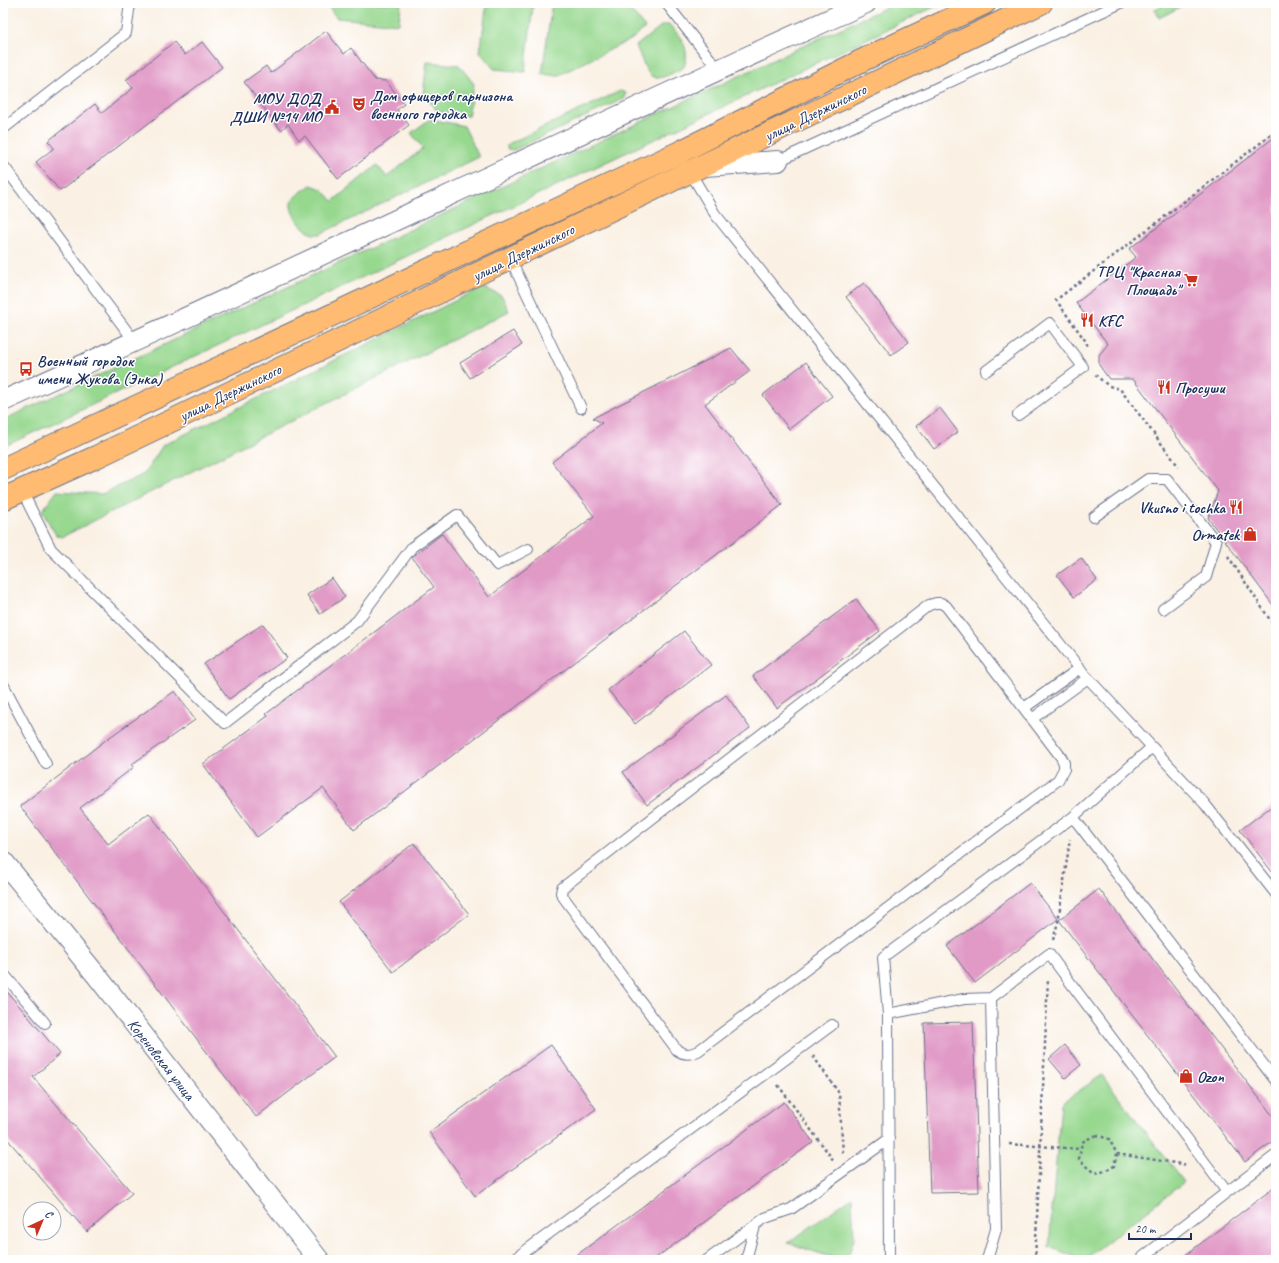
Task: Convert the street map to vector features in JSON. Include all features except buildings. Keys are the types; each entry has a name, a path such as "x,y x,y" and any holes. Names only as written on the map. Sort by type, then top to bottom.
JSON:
{"main road":[{"name":"улица Дзержинского","path":"3,469 680,152 868,58 985,3"},
{"name":"улица Дзержинского","path":"13,495 1042,3"}],"street":[{"path":"3,401 318,258 718,69 866,3"},
{"path":"696,169 778,161"},
{"name":"Кореновская улица","path":"3,860 97,976 319,1260"}],"lane":[{"path":"3,129 126,32 130,3"},
{"path":"666,3 718,69"},
{"path":"778,161 1121,3"},
{"path":"3,165 135,342"},
{"path":"696,169 715,214 1088,678 1204,803 1276,894"},
{"path":"510,258 581,408"},
{"path":"986,371 1050,323 1083,367 1018,415"},
{"path":"1094,518 1148,479 1167,479 1216,542 1206,577 1163,609"},
{"path":"13,495 51,549 225,723 357,621 412,547 457,515 497,565 528,549"},
{"path":"936,602 946,606 1032,719 1064,763 1064,769 1058,780 692,1054 682,1053 678,1050 561,893 565,885 577,875 929,605 936,602"},
{"path":"1024,708 1080,668"},
{"path":"1032,719 1088,678"},
{"path":"3,684 46,764"},
{"path":"889,1260 888,1014 883,957 1073,817 1152,747"},
{"path":"1073,817 1276,1081"},
{"path":"888,1014 964,999 991,998 1049,954 1227,1192"},
{"path":"3,973 45,1023"},
{"path":"987,1260 996,1229 991,998"},
{"path":"513,1260 832,1025"},
{"path":"707,1260 766,1218 791,1209 889,1139"},
{"path":"1141,1260 1276,1155"},
{"path":"746,1260 755,1226"}],"path":[{"path":"1087,349 1087,343 1056,300 1276,131"},
{"path":"1093,372 1096,377 1109,386 1120,389 1182,471"},
{"path":"1227,554 1276,629"},
{"path":"1035,1260 1049,954 1058,922 1073,817"},
{"path":"805,1044 839,1093 845,1170"},
{"path":"768,1071 845,1170"},
{"path":"1096,1135 1109,1139 1117,1154 1114,1166 1101,1174 1090,1172 1079,1159 1082,1142 1096,1135"},
{"path":"994,1143 1080,1149"},
{"path":"1117,1154 1209,1169"}],"green space":[{"path":"325,3 401,3 399,24 337,18"},
{"path":"487,3 533,6 525,72 494,69 480,52"},
{"path":"552,3 625,3 645,28 632,39 557,76 542,74"},
{"path":"895,3 943,3 3,447 3,420"},
{"path":"1168,3 1188,3 1159,18 1155,10"},
{"path":"669,24 684,44 686,61 684,67 664,77 657,78 652,76 644,66 636,46 661,26"},
{"path":"427,62 459,65 474,84 468,116 439,113 423,94"},
{"path":"620,91 626,93 623,99 514,150 507,149 507,145 510,143"},
{"path":"430,119 464,126 479,157 320,234 312,234 299,223 291,208 291,203 297,195 311,185 322,189 333,201 377,165 387,177 423,148 411,133"},
{"path":"483,287 502,296 509,311 62,537 56,535 42,511 57,491 102,494 144,474 163,445"},
{"path":"1102,1075 1184,1182 1084,1260 1049,1247 1061,1103"},
{"path":"852,1197 854,1238 847,1260 840,1260 788,1243"}],"place":[{"name":"Дом офицеров гарнизона военного городка","path":"359,104"},
{"name":"МОУ ДОД ДШИ №14 МО","path":"332,107"},
{"name":"ТРЦ \"Красная Площадь\"","path":"1191,280"},
{"name":"KFC","path":"1087,320"},
{"name":"Военный городок имени Жукова (Энка)","path":"26,369"},
{"name":"Просуши","path":"1164,387"},
{"name":"Vkusno i tochka","path":"1236,507"},
{"name":"Ormatek","path":"1250,534"},
{"name":"Ozon","path":"1186,1076"}]}
